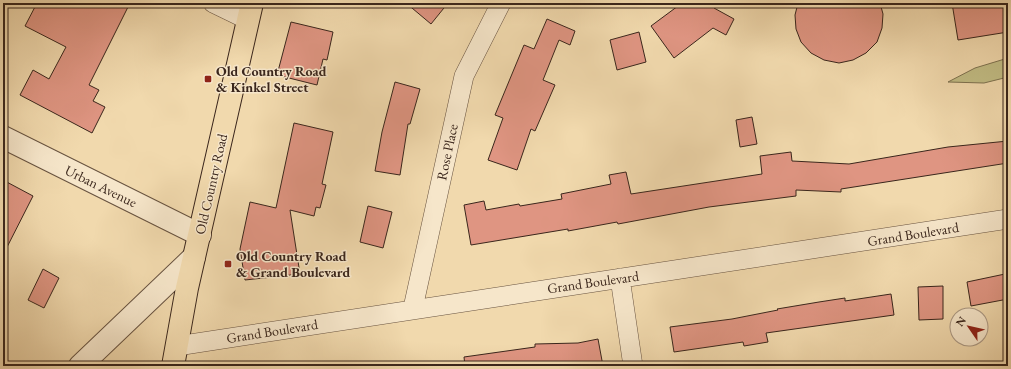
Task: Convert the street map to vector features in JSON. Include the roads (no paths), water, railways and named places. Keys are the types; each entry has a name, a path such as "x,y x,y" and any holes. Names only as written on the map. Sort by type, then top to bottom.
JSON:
{"main road":[{"name":"Old Country Road","path":"175,356 194,257 250,12"}],"street":[{"path":"213,3 250,12"},
{"name":"Rose Place","path":"413,308 464,76 501,3"},
{"name":"Urban Avenue","path":"3,137 200,234"},
{"name":"Grand Boulevard","path":"175,356 413,308 1008,219"},
{"path":"80,366 194,257"},
{"path":"620,278 633,366"}],"place":[{"name":"Old Country Road & Kinkel Street","path":"208,79"},
{"name":"Old Country Road & Grand Boulevard","path":"228,264"}]}
